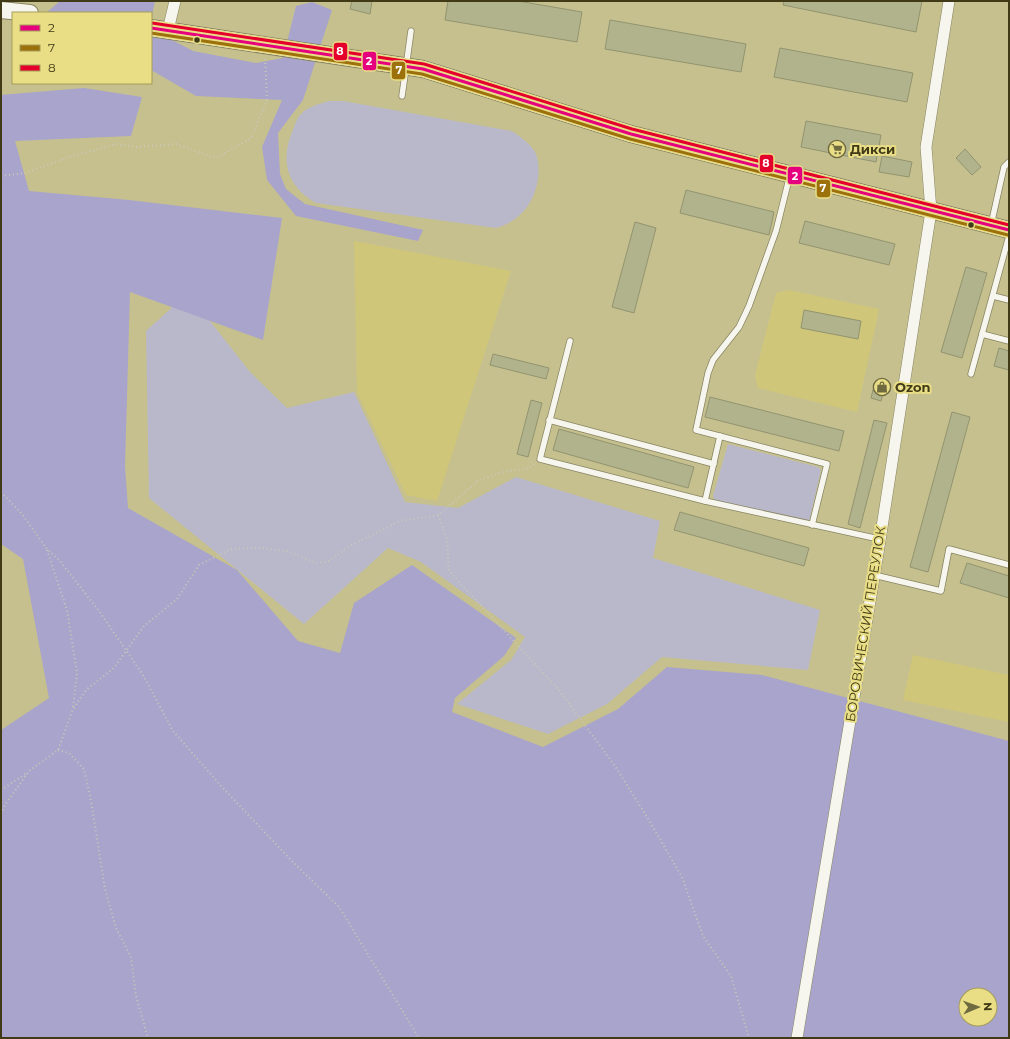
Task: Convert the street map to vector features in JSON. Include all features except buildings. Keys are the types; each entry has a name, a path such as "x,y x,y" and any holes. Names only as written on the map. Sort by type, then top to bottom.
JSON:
{"street":[{"path":"168,30 175,1"},
{"name":"БОРОВИЧЕСКИЙ ПЕРЕУЛОК","path":"797,1038 874,575 930,211 926,147 949,1"},
{"path":"1,10 20,12"},
{"path":"152,28 407,65 631,134 1009,230"}],"lane":[{"path":"402,96 411,31"},
{"path":"991,225 1004,167 1009,162"},
{"path":"790,175 776,231 749,306 731,338 713,360 702,391 696,430 827,464 812,525"},
{"path":"971,374 1009,236"},
{"path":"992,296 1009,300"},
{"path":"982,334 1009,341"},
{"path":"570,341 540,458 705,502 879,539"},
{"path":"549,420 714,464"},
{"path":"705,502 720,436"},
{"path":"874,575 941,590 949,549 1009,565"}],"path":[{"path":"1,176 25,173 72,156 116,144 137,147 176,144 216,158 251,138 267,100 264,44"},
{"path":"73,709 86,690 114,668 144,626 177,598 199,565 231,549 261,548 287,551 316,563 327,562 350,546 400,521 438,515 479,480 503,472 529,468 540,458"},
{"path":"1,492 22,514 47,549 60,561 94,605 143,675 173,731 222,787 290,859 339,907 419,1038"},
{"path":"438,515 447,539 449,571 559,690 615,766 647,817 682,877 703,936 731,976 749,1038"},
{"path":"1,790 58,750 73,709 77,673 67,610 47,549"},
{"path":"58,750 69,753 84,769 91,801 105,889 116,928 131,957 136,996 148,1038"},
{"path":"1,814 4,805 30,771"}],"shaded area":[{"path":"60,1 155,1 152,15 152,12 47,12"},
{"path":"312,2 332,10 303,100 278,133 280,174 286,189 305,204 423,230 418,241 296,216 267,180 262,147 282,100 196,96 152,71 152,30 193,51 256,63 283,58 296,6"},
{"path":"84,88 142,97 131,136 15,141 29,191 129,200 282,218 263,340 130,292 125,466 128,508 237,570 298,641 340,653 354,603 412,565 516,638 504,656 455,698 452,712 543,747 618,709 667,667 762,675 1009,741 1009,1038 1,1038 1,730 49,698 23,559 1,544 1,95"},
{"path":"329,101 343,101 512,131 521,137 533,149 537,158 538,176 533,196 529,204 519,216 505,225 496,228 316,203 306,197 293,181 287,163 287,152 296,121 300,115 311,107"},
{"path":"354,241 511,271 437,501 406,495 357,392"},
{"path":"789,290 879,309 857,412 758,388 755,375 776,293"},
{"path":"188,293 250,372 287,408 354,392 405,502 458,508 516,477 660,521 653,558 820,610 808,670 662,657 607,704 548,734 457,704 511,660 525,637 421,562 388,548 304,624 149,498 146,331"},
{"path":"728,444 818,467 821,470 809,522 715,502 713,496"},
{"path":"913,655 1009,675 1009,722 903,700"}],"transit line":[{"name":"8","path":"152,23 424,64 632,129 1009,225"},
{"name":"2","path":"152,28 423,69 631,134 1009,230"},
{"name":"7","path":"152,33 422,74 630,139 1008,235"}],"place":[{"name":"Дикси","path":"837,149"},
{"name":"Ozon","path":"882,387"}]}
